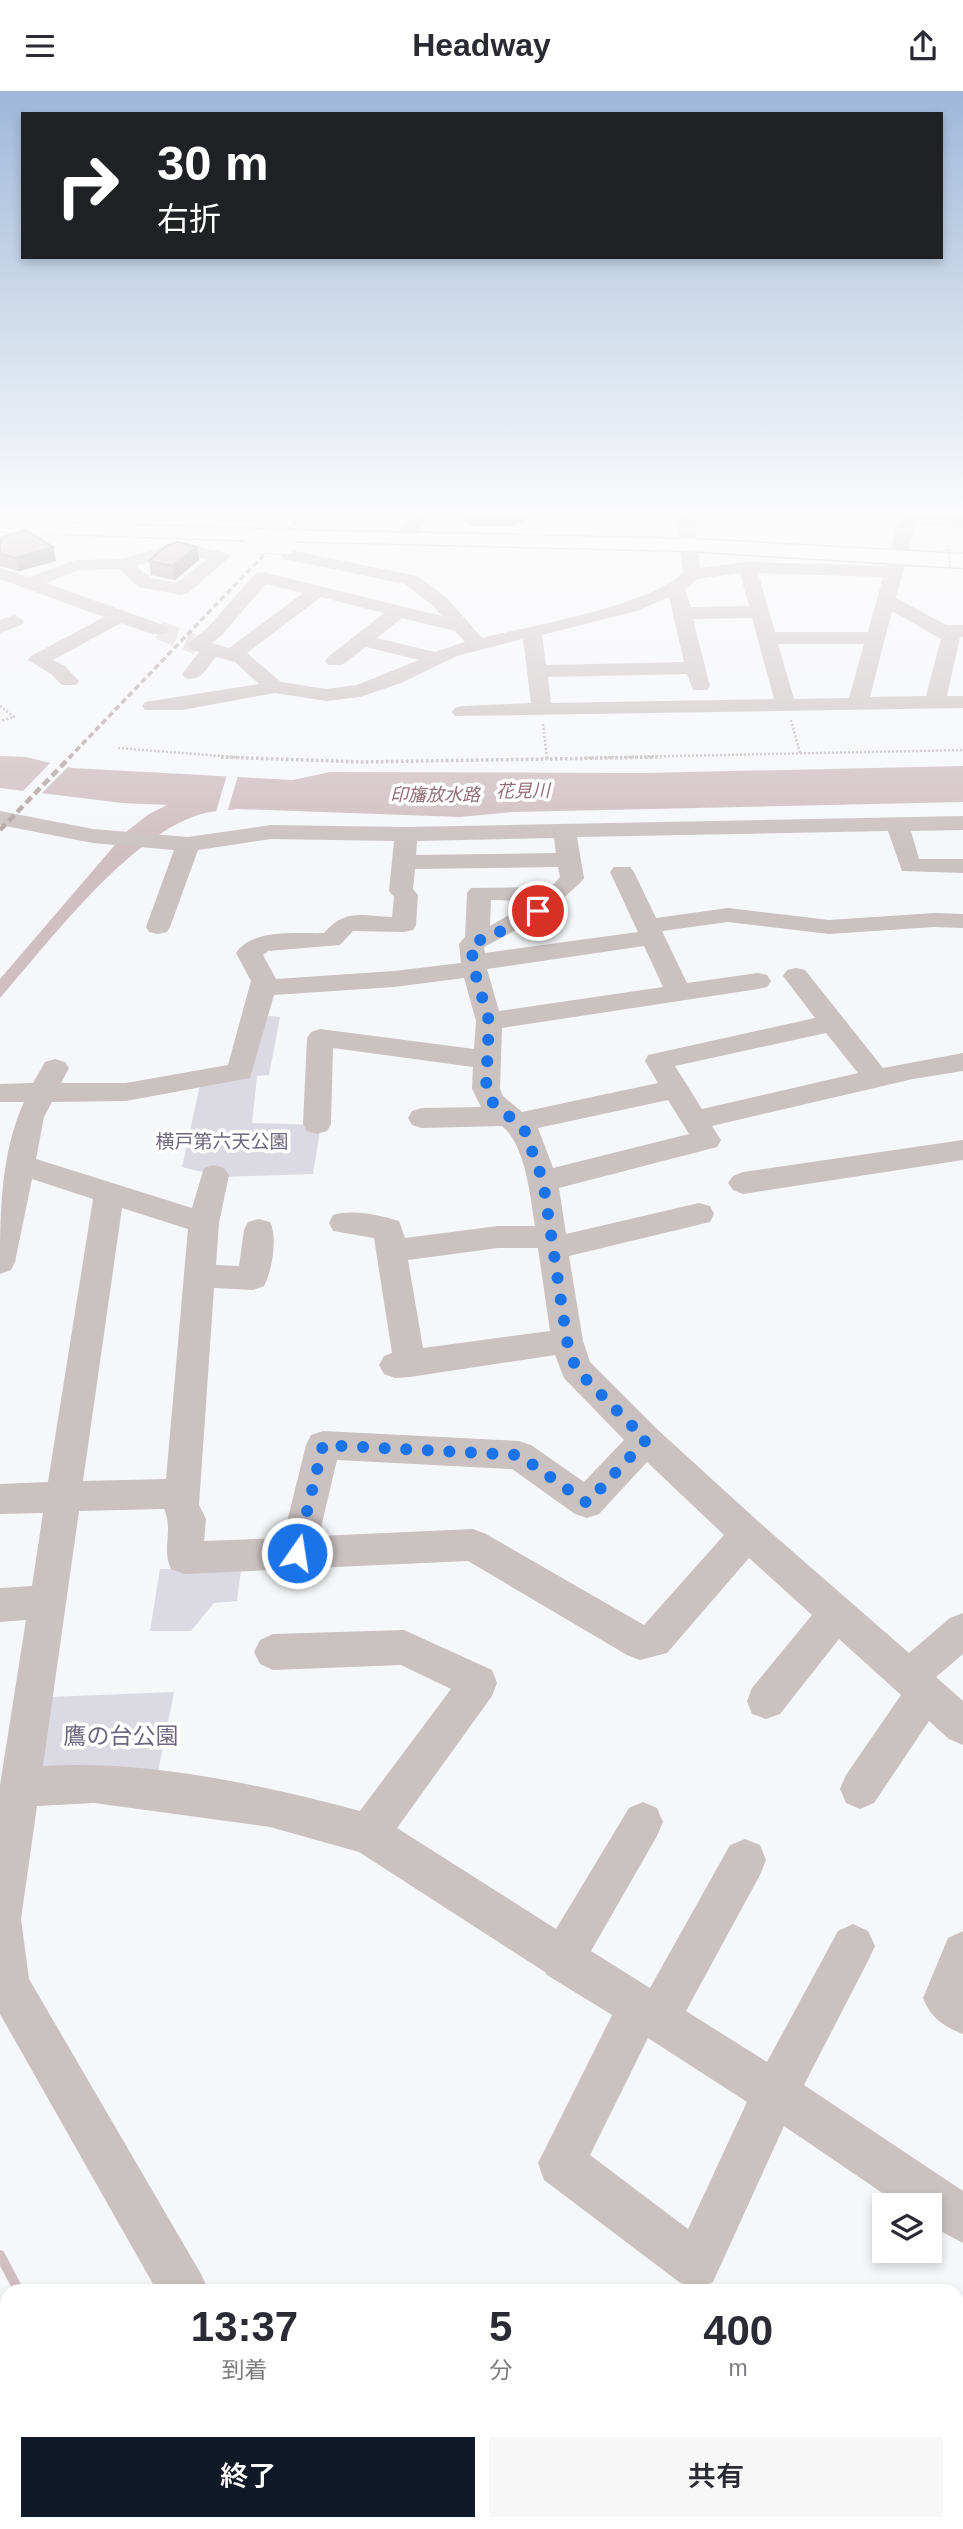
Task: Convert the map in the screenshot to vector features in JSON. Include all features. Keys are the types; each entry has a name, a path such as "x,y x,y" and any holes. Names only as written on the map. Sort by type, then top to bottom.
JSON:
{"street":[{"path":"69,681 58,670 38,660 96,629"},
{"path":"217,629 197,645 242,658 275,687"},
{"path":"232,655 272,629"},
{"path":"335,661 377,629"},
{"path":"464,629 477,644"},
{"path":"152,706 182,704 275,687 326,695 360,691 394,679 436,658 477,644 551,629"},
{"path":"687,629 705,706"},
{"path":"764,629 786,705"},
{"path":"858,703 879,629"},
{"path":"935,703 954,665 951,637 938,629"},
{"path":"942,631 963,631"},
{"path":"532,634 596,636"},
{"path":"532,634 542,709"},
{"path":"767,638 876,638"},
{"path":"363,640 436,658"},
{"path":"192,674 212,649"},
{"path":"538,671 695,668"},
{"path":"462,712 963,702"},
{"path":"0,818 115,839 188,844 271,832 406,834 963,823"},
{"path":"897,824 910,866 963,866"},
{"path":"475,958 557,894 572,878 564,831"},
{"path":"0,1093 48,1080 126,1092 240,1072 264,981 249,953 262,944 331,940 346,923 404,925 407,895 401,891 406,834"},
{"path":"158,927 188,844"},
{"path":"405,862 569,860"},
{"path":"622,872 679,993"},
{"path":"557,894 480,893 475,958 489,1021 486,1089 491,1101 524,1129 543,1181 567,1341 576,1369 646,1440 747,1534 963,1726"},
{"path":"263,988 380,980 475,958 650,932 728,915 829,927 934,920 963,921"},
{"path":"796,976 877,1079"},
{"path":"489,1021 758,981"},
{"path":"543,1181 707,1140 658,1061 831,1023"},
{"path":"317,1124 320,1038 488,1060"},
{"path":"695,1120 963,1062"},
{"path":"0,1262 14,1161 30,1117 48,1080"},
{"path":"422,1118 513,1120 676,1089"},
{"path":"743,1183 963,1150"},
{"path":"14,1161 204,1223"},
{"path":"214,1175 204,1223 181,1508 188,1519 184,1558 473,1545 640,1643 654,1641 747,1534"},
{"path":"109,1193 48,1601 14,1735 21,1787 0,1919 8,1985 180,2284"},
{"path":"392,1251 498,1237 552,1242 699,1214"},
{"path":"344,1223 388,1229 402,1364 567,1341"},
{"path":"200,1276 253,1278 259,1230"},
{"path":"297,1553 323,1445 519,1455 587,1503 646,1440"},
{"path":"0,1499 183,1493"},
{"path":"0,1605 48,1601"},
{"path":"766,1701 836,1614"},
{"path":"860,1789 916,1685 963,1630"},
{"path":"273,1652 404,1647 478,1683 368,1834"},
{"path":"21,1787 94,1783 270,1807 368,1834 562,1960 775,2093 963,2219"},
{"path":"562,1960 643,1822"},
{"path":"745,1860 648,2014 561,2162 696,2265 775,2093 853,1946"},
{"path":"963,1953 945,1998 963,2012"}],"path":[{"path":"786,705 800,753"},
{"path":"0,706 14,717 0,721"},
{"path":"542,709 547,759"},
{"path":"118,747 226,758 404,762 963,750"}],"green space":[{"name":"横戸第六天公園","path":"269,1016 280,1017 269,1075 257,1076 252,1123 321,1125 313,1174 221,1177 182,1167 200,1085 249,1076 259,1029"},
{"path":"160,1569 241,1570 237,1601 214,1603 191,1631 150,1631"},
{"name":"鷹の台公園","path":"174,1692 156,1782 45,1777 40,1764 49,1697"}],"water":[{"name":"印旛放水路","path":"0,756 26,757 72,768 293,780 330,772 644,773 963,766 963,802 513,812 460,817 237,809 207,813 164,831 112,872 0,998 0,979 126,832 149,814 167,805 122,803 0,788"}],"pier":[{"path":"53,760 71,764 39,796 20,794"},
{"path":"228,771 239,772 227,813 215,815"}],"waterway":[{"path":"0,2255 15,2284"}],"tunnel":[{"path":"159,630 197,645"}],"railway":[{"path":"69,758 193,629"},
{"path":"0,830 70,757"}],"route":[{"path":"297,1553 323,1445 519,1455 587,1503 646,1440 576,1369 567,1341 543,1181 524,1129 491,1101 486,1089 489,1021 474,969 471,944 520,923 538,911"}],"water label":[{"name":"花見川","path":"523,791"}]}
